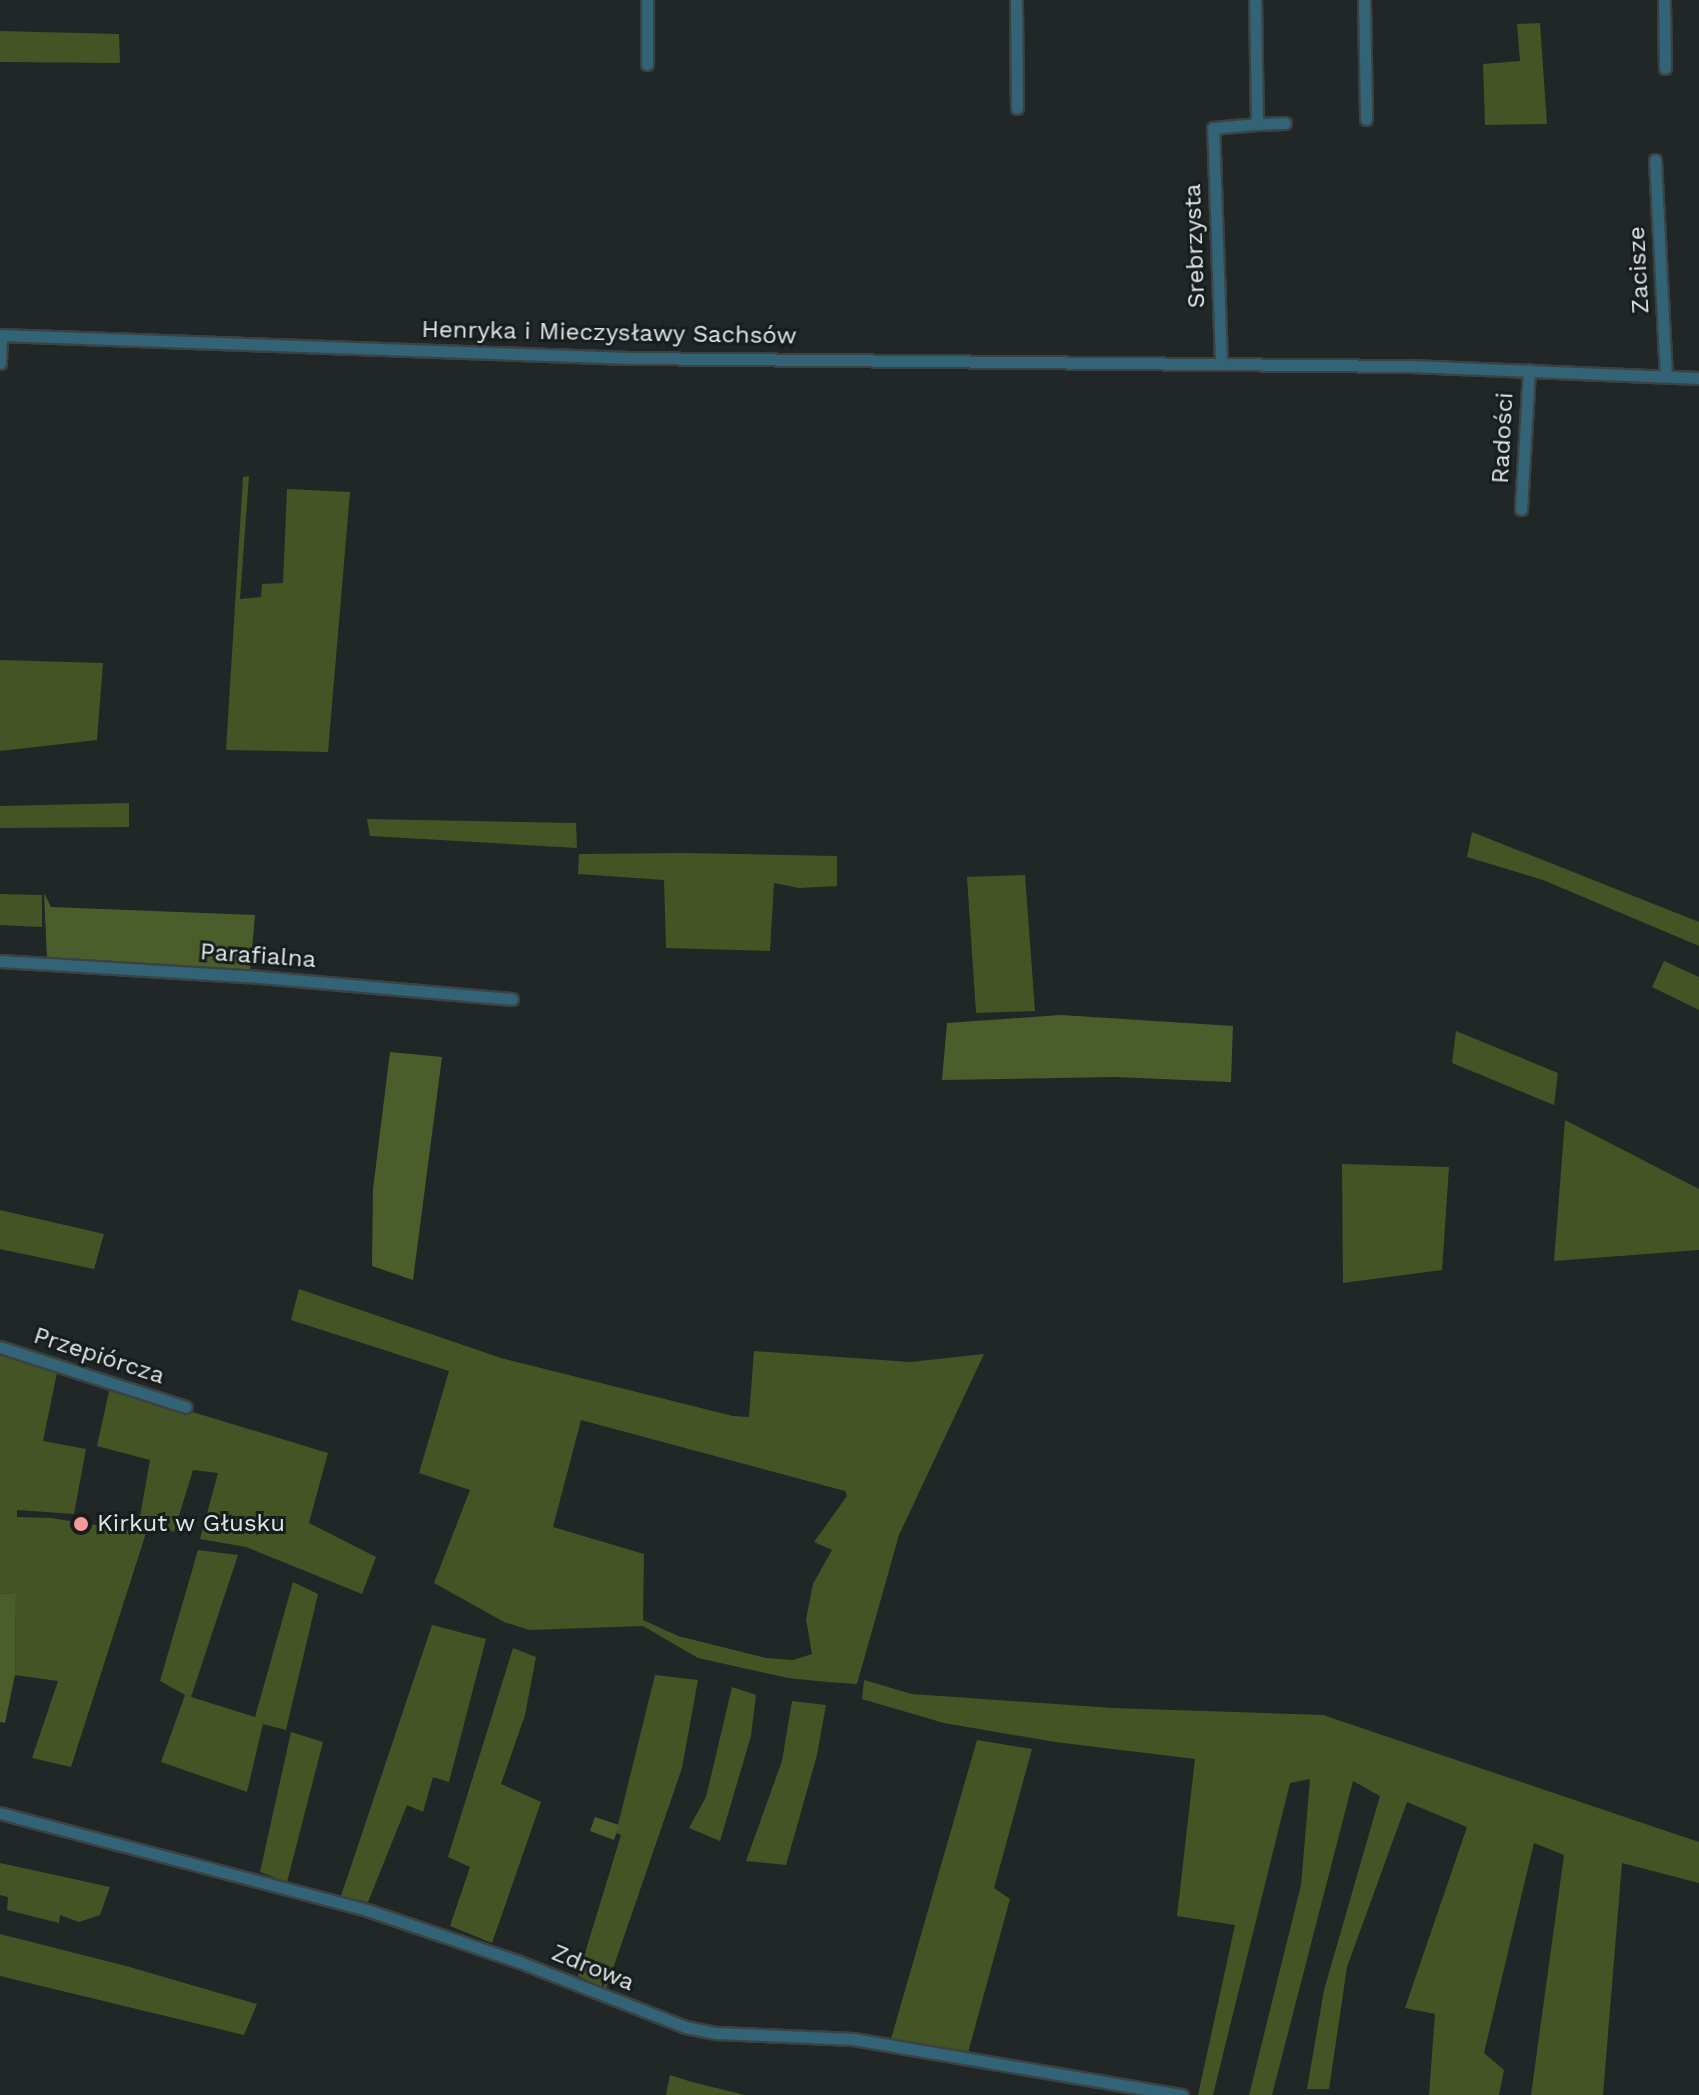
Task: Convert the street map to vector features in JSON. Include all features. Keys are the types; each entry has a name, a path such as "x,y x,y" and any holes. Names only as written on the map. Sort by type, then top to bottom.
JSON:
{"street":[{"path":"647,0 647,64"},
{"path":"1016,0 1017,108"},
{"path":"1255,0 1257,124 1285,123"},
{"path":"1364,0 1366,119"},
{"path":"1664,0 1665,68"},
{"name":"Srebrzysta","path":"1219,363 1213,128 1257,124"},
{"name":"Zacisze","path":"1655,160 1666,376"},
{"path":"0,363 1,335"},
{"name":"Henryka i Mieczysławy Sachsów","path":"1,335 629,358 1219,363 1529,370 1699,378"},
{"name":"Radości","path":"1521,509 1529,370"},
{"name":"Parafialna","path":"0,961 248,976 512,999"},
{"name":"Przepiórcza","path":"0,1347 186,1407"},
{"name":"Zdrowa","path":"0,1813 370,1911 517,1961 685,2027 717,2033 853,2039 1182,2095"}],"green space":[{"path":"1540,23 1547,124 1485,125 1483,64 1520,61 1517,24"},
{"path":"0,31 119,34 120,63 0,62"},
{"path":"249,476 240,599 261,597 262,584 283,583 287,489 350,492 328,752 226,750 243,477"},
{"path":"0,660 103,663 97,740 0,751"},
{"path":"129,803 129,827 0,828 0,806"},
{"path":"367,819 576,823 577,848 370,836"},
{"path":"1472,832 1699,922 1699,946 1543,880 1467,857"},
{"path":"579,854 837,856 837,886 799,888 774,883 770,951 666,948 664,880 578,874"},
{"path":"1025,875 1035,1011 976,1013 967,877"},
{"path":"44,893 51,907 255,915 250,971 47,958"},
{"path":"0,894 42,895 42,927 0,925"},
{"path":"1664,961 1699,977 1699,1010 1652,987"},
{"path":"1061,1015 1233,1026 1231,1082 1115,1077 942,1080 947,1023"},
{"path":"1456,1031 1558,1073 1554,1105 1452,1063"},
{"path":"390,1052 442,1057 413,1280 372,1266 373,1189"},
{"path":"1565,1120 1699,1189 1699,1250 1554,1261"},
{"path":"1342,1164 1449,1167 1442,1270 1343,1283"},
{"path":"0,1210 104,1234 94,1269 0,1249"},
{"path":"299,1289 501,1358 733,1416 749,1417 754,1351 910,1362 984,1354 899,1535 857,1684 788,1678 698,1658 643,1626 529,1630 504,1622 434,1583 470,1490 419,1473 449,1371 291,1320","holes":["581,1420 845,1491 847,1496 814,1542 832,1550 813,1584 806,1619 812,1654 793,1660 766,1658 678,1636 643,1620 644,1554 553,1527"]},
{"path":"0,1351 57,1373 43,1441 86,1449 74,1514 17,1510 17,1517 51,1518 146,1533 71,1767 32,1758 58,1681 15,1675 16,1593 0,1594"},
{"path":"110,1387 328,1453 309,1523 376,1557 362,1594 246,1547 200,1539 218,1473 193,1470 174,1532 139,1522 150,1460 97,1446"},
{"path":"198,1550 238,1555 191,1697 255,1717 293,1582 318,1594 286,1730 263,1724 247,1792 161,1762 185,1695 160,1681"},
{"path":"16,1593 15,1675 5,1723 0,1722 0,1594"},
{"path":"432,1625 486,1639 449,1782 433,1777 423,1812 407,1805 368,1902 341,1896"},
{"path":"513,1648 536,1657 525,1715 501,1784 541,1802 492,1943 450,1926 470,1867 448,1857"},
{"path":"655,1675 698,1680 682,1768 606,1989 578,1976 621,1835 616,1833"},
{"path":"864,1680 912,1694 1113,1708 1323,1715 1699,1842 1699,1883 1622,1863 1603,2095 1531,2095 1564,1855 1534,1843 1484,2053 1504,2070 1499,2095 1429,2095 1435,2014 1405,2008 1467,1827 1407,1802 1347,1967 1329,2089 1307,2089 1324,1990 1380,1796 1353,1781 1272,2095 1249,2095 1301,1885 1310,1779 1290,1783 1213,2095 1198,2095 1235,1925 1177,1916 1195,1759 1055,1742 944,1723 862,1699"},
{"path":"732,1687 756,1695 751,1736 720,1841 689,1828 706,1797"},
{"path":"792,1701 826,1705 817,1755 786,1865 746,1861 782,1761"},
{"path":"291,1732 323,1742 287,1882 260,1872"},
{"path":"977,1740 1032,1749 994,1888 1010,1899 966,2060 889,2046"},
{"path":"595,1817 619,1825 614,1840 590,1831"},
{"path":"0,1863 110,1887 100,1915 79,1922 60,1915 59,1923 7,1910 8,1897 0,1895"},
{"path":"0,1934 257,2004 244,2035 0,1976"},
{"path":"670,2075 692,2082 745,2095 666,2095"}],"place":[{"name":"Kirkut w Głusku","path":"81,1524"}]}
